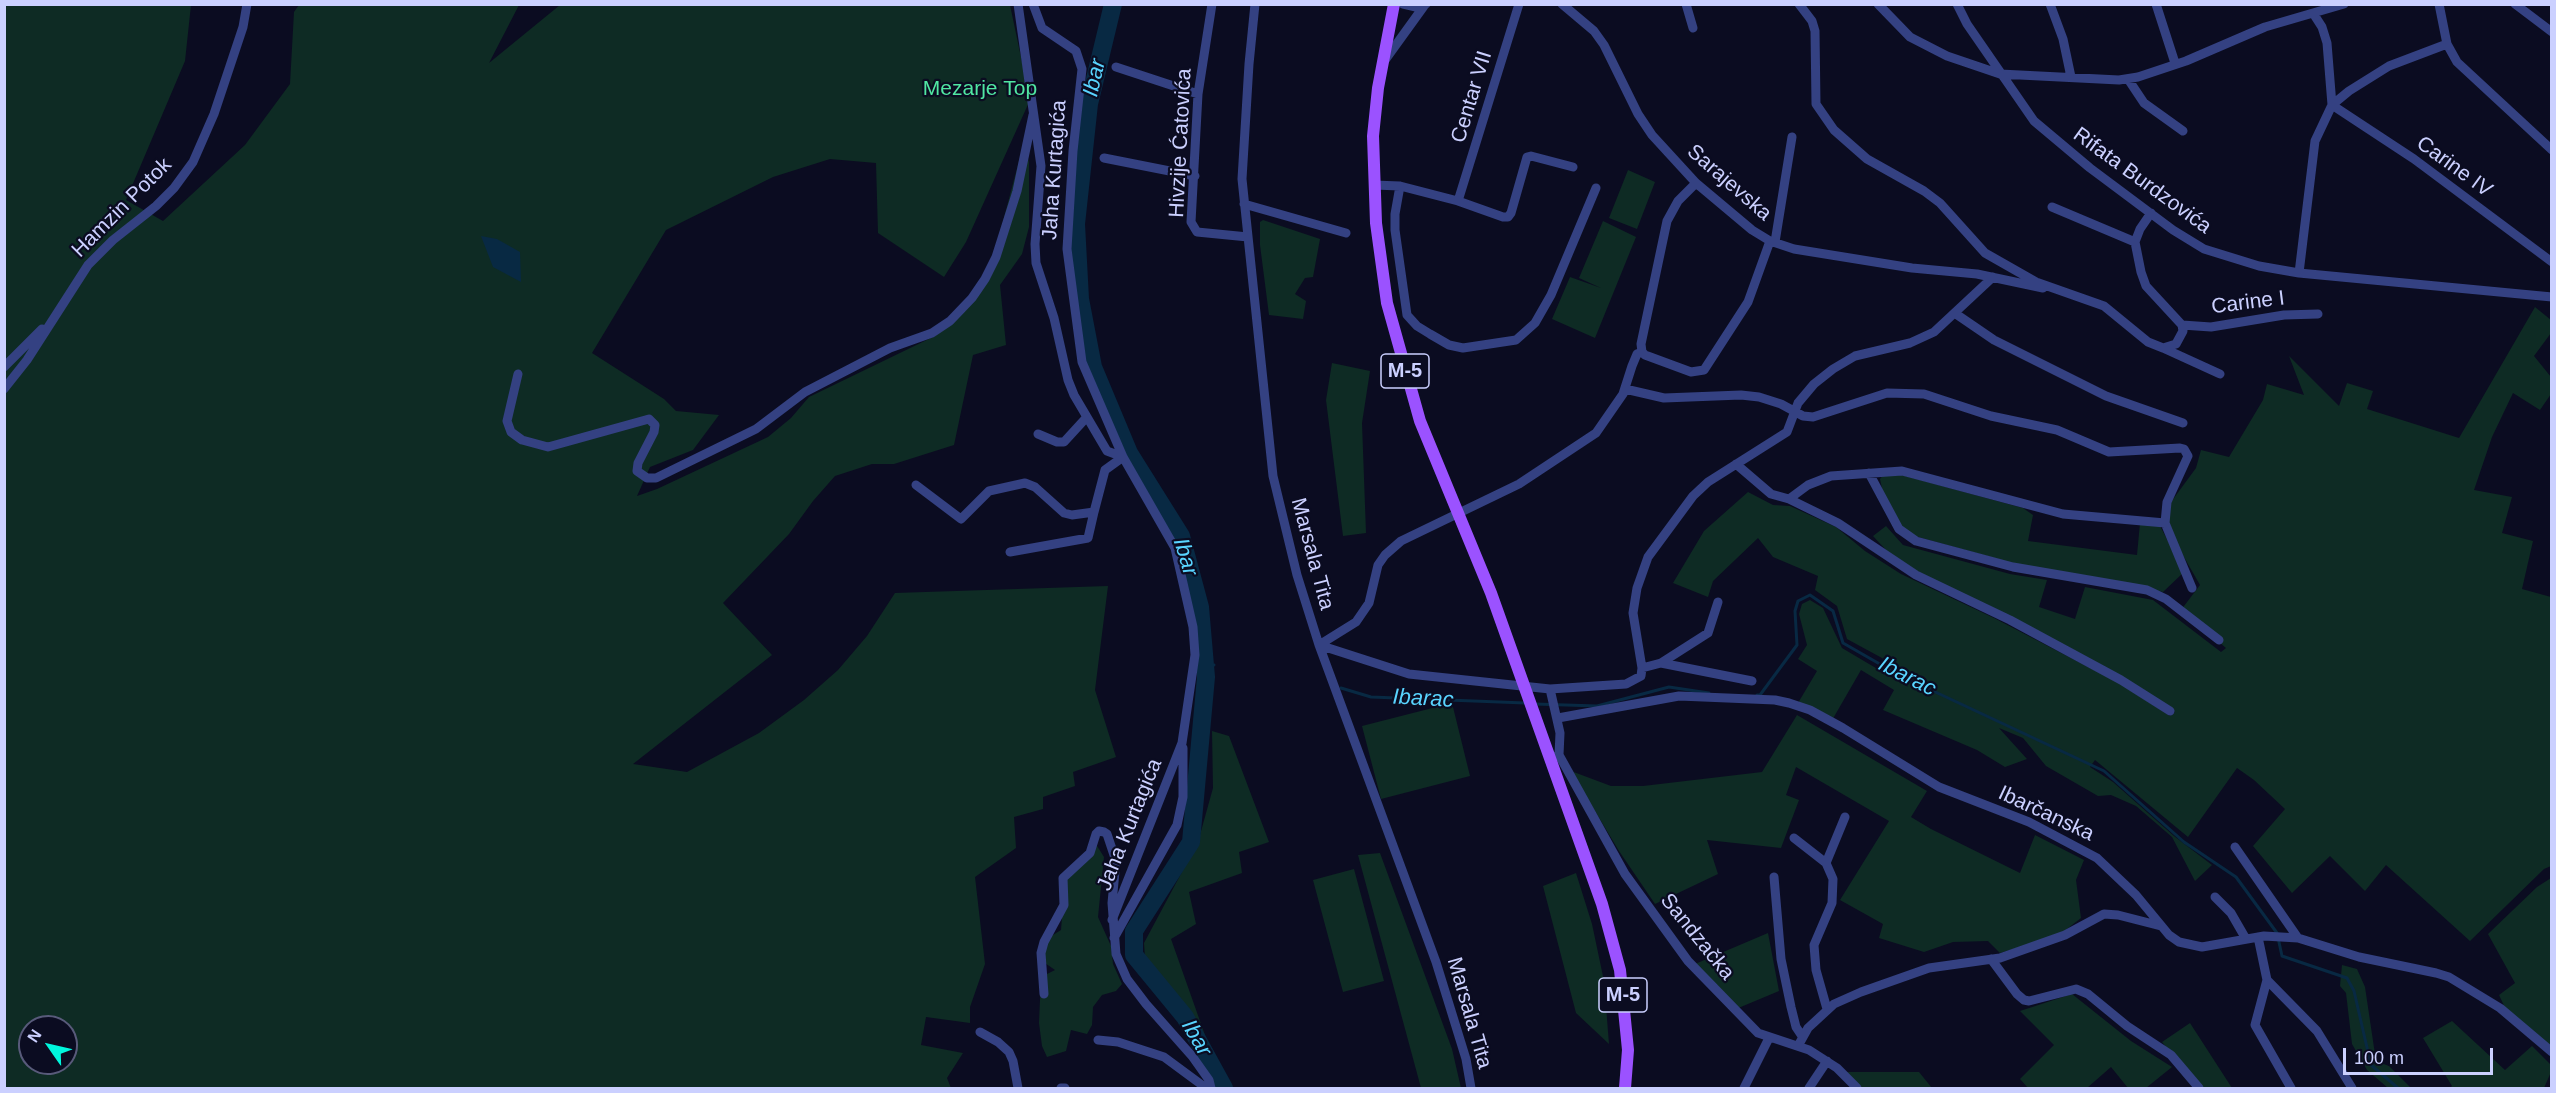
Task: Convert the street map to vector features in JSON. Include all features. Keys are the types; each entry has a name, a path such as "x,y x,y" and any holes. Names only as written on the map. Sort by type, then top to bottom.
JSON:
{"main road":[{"name":"M-5","path":"1394,4 1373,129 1376,223 1387,303 1420,421 1516,661 1541,733 1555,757 1602,904 1622,981 1628,1050 1625,1089"}],"street":[{"name":"Hamzin Potok","path":"4,389 59,312 88,265 113,240 156,206 174,188 193,162 214,114 243,27 247,4"},
{"name":"Jaha Kurtagića","path":"1018,4 1041,166 1035,244 1036,263 1054,318 1068,380 1086,418 1107,451 1123,457"},
{"name":"Jaha Kurtagića","path":"1032,4 1042,28 1076,51 1082,69 1072,151 1067,249 1082,362 1123,457 1175,548 1194,627 1195,656 1182,743 1183,797 1177,825 1114,938"},
{"name":"Hivzije Ćatovića","path":"1212,4 1198,94 1191,222 1195,231 1248,237"},
{"name":"Marsala Tita","path":"1255,4 1242,179 1273,476 1297,575 1318,645 1436,962 1466,1059 1471,1089"},
{"path":"1403,4 1416,7 1425,5"},
{"name":"Centar VII","path":"1458,201 1520,4"},
{"name":"Sarajevska","path":"1562,4 1594,31 1604,45 1642,121 1652,135 1695,183 1752,230 1773,242 1794,249 1912,268 1993,277 2026,286 2055,290"},
{"path":"1686,4 1693,28"},
{"path":"1799,4 1812,21 1815,31 1816,104 1834,130 1866,159 1924,191 1940,203 1985,253 2036,282 2104,306 2148,342 2220,374"},
{"path":"1878,4 1910,37 1947,56 2000,74 2128,80 2265,27 2344,4"},
{"name":"Rifata Burdzovića","path":"1957,4 2000,74 2034,121 2173,230 2221,256 2259,267 2299,273 2548,296"},
{"path":"2050,4 2063,39 2071,76"},
{"path":"2156,4 2175,63"},
{"path":"2439,4 2447,44 2457,62 2550,144"},
{"path":"2515,4 2552,32"},
{"path":"1382,65 1425,5"},
{"path":"2313,13 2322,27 2327,43 2332,105"},
{"path":"2299,273 2315,141 2332,105 2349,91 2389,66 2447,44"},
{"path":"1116,67 1198,94"},
{"path":"2128,80 2144,103 2183,131"},
{"name":"Carine IV","path":"2332,105 2414,159 2552,262"},
{"path":"518,374 507,421 511,432 522,440 548,447 649,419 655,425 654,432 638,463 637,471 647,478 656,478 756,429 805,392 890,348 932,333 950,321 972,298 996,257 1017,191 1034,115"},
{"path":"1642,352 1658,361 1691,372 1704,370 1748,302 1773,242 1792,137"},
{"path":"1374,185 1400,186 1508,217 1527,157 1573,166"},
{"path":"1104,158 1195,176"},
{"path":"1642,352 1641,344 1667,220 1678,201 1695,183"},
{"path":"1400,186 1396,201 1395,230 1407,315 1417,326 1430,334 1449,345 1463,348 1516,340 1535,323 1551,295 1596,188"},
{"path":"1244,204 1346,233"},
{"path":"2052,207 2135,242"},
{"path":"2151,213 2140,229 2135,242 2145,286 2182,325 2180,339 2176,344 2163,348"},
{"path":"1318,645 1416,675 1551,693 1626,684 1641,676 1642,668 1634,614 1636,588 1648,556 1693,496 1708,482 1787,432 1792,424 1793,412 1798,403 1814,384 1833,369 1855,356 1910,343 1934,332 1956,314 1993,277"},
{"path":"2548,296 2552,303"},
{"path":"4,367 59,312"},
{"path":"1956,314 1994,340 2106,396 2183,423"},
{"name":"Carine I","path":"2182,325 2211,327 2284,315 2318,314"},
{"path":"1318,645 1356,622 1369,603 1374,575 1385,555 1401,541 1519,484 1596,433 1625,389 1637,354 1642,352"},
{"path":"1625,389 1664,398 1741,395 1759,397 1781,404 1793,412 1813,417 1887,393 1924,394 1992,417 2057,430 2109,452 2184,449 2188,456 2166,502 2165,524 2192,588"},
{"path":"1038,434 1057,442 1064,442 1086,418"},
{"path":"1010,552 1088,538 1102,475 1123,457"},
{"path":"1736,465 1771,494 1789,499 1838,523 1916,575 2010,620 2121,680 2170,711"},
{"path":"1789,499 1808,485 1831,476 1902,471 2063,514 2165,524"},
{"path":"1869,473 1899,529 1916,541 2013,567 2147,590 2166,599 2219,640"},
{"path":"916,485 961,519 988,491 1025,483 1035,487 1064,513 1071,515 1094,512"},
{"path":"1642,668 1661,663 1708,633 1718,602"},
{"path":"1661,663 1752,681"},
{"path":"1551,693 1556,714 1555,757"},
{"name":"Ibarčanska","path":"1556,714 1679,696 1775,700 1789,703 1843,729 1939,787 2029,822 2097,858 2136,895 2161,926 2179,942 2202,947 2261,937 2298,939 2359,957 2449,977 2500,1008 2552,1052"},
{"name":"Jaha Kurtagića","path":"1112,920 1182,743"},
{"name":"Sandzačka","path":"1555,757 1625,874 1688,962 1758,1033 1798,1046 1827,1061 1857,1089"},
{"path":"1826,862 1845,817"},
{"path":"1044,993 1041,953 1044,942 1064,905 1063,878 1090,853 1099,831 1107,834 1116,861 1112,920 1116,954 1127,979 1192,1056 1209,1080 1211,1089"},
{"path":"1794,838 1826,862 1833,879 1834,893 1828,914 1816,936 1813,957 1827,1009"},
{"path":"2235,847 2298,939"},
{"path":"1774,877 1781,959 1796,1027 1802,1036"},
{"path":"2215,897 2231,913 2246,939"},
{"path":"1798,1046 1802,1036 1827,1009 1861,992 1929,968 1991,959 2046,943 2104,914 2118,915 2161,926"},
{"path":"2261,937 2267,980 2255,1025 2291,1089"},
{"path":"1991,959 2024,1000 2029,1001 2070,989 2081,990 2127,1026 2171,1054 2199,1089"},
{"path":"2267,980 2317,1031 2352,1089"},
{"path":"980,1032 998,1042 1009,1052 1018,1089"},
{"path":"1744,1089 1769,1038"},
{"path":"1098,1040 1118,1041 1164,1057 1206,1089"},
{"path":"1809,1089 1827,1061"}],"green space":[{"name":"Mezarje Top","path":"5,5 191,5 185,61 126,200 163,221 245,145 290,84 294,12 299,5 519,5 489,63 560,5 1010,5 1030,100 966,242 944,277 878,233 876,163 830,159 773,177 666,230 592,353 664,399 676,411 719,415 693,450 650,467 637,496 657,489 768,437 791,418 809,397 935,336 969,301 987,270 998,240 1024,142 1029,162 1029,227 1022,254 1000,285 1006,345 973,355 954,445 894,464 872,464 835,476 789,534 723,603 772,655 633,764 687,772 759,733 804,700 838,670 867,636 895,593 1108,586 1095,690 1116,757 1073,772 1075,786 1043,797 1043,809 1014,817 1016,848 975,877 985,964 970,1007 970,1023 926,1017 921,1045 963,1053 947,1078 951,1088 5,1088"},
{"path":"1628,170 1655,182 1637,229 1609,218"},
{"path":"1263,220 1320,239 1313,277 1305,278 1295,294 1306,301 1303,319 1269,315 1260,245 1260,222"},
{"path":"1603,221 1636,237 1595,338 1552,319 1570,277 1601,288 1579,278"},
{"path":"2535,307 2551,320 2551,333 2534,356 2551,377 2551,394 2540,410 2513,393 2492,437 2474,490 2512,497 2502,533 2533,541 2522,589 2551,597 2551,866 2544,869 2470,941 2386,865 2365,891 2330,856 2292,893 2253,846 2285,809 2254,780 2237,768 2188,837 2095,760 2090,767 2113,782 2174,836 2212,865 2195,881 2172,837 2136,806 2111,795 2098,796 2046,766 2023,738 1999,728 2027,759 2005,767 1977,750 1883,710 1894,690 1861,670 1831,722 1798,703 1817,671 1798,659 1807,645 1799,614 1802,604 1810,600 1823,608 1842,648 1908,687 1882,658 1847,639 1837,606 1815,590 1818,576 1773,557 1758,538 1713,581 1708,597 1673,583 1704,531 1748,492 1773,505 1790,506 1836,527 1865,551 1901,574 1994,618 2119,683 2170,716 2175,712 2123,678 1899,564 1873,536 1886,526 1903,545 2010,574 2047,580 2039,607 2075,619 2085,587 2153,600 2221,652 2226,648 2181,610 2200,585 2165,524 2171,502 2196,468 2201,450 2229,457 2263,400 2267,384 2304,395 2289,356 2339,406 2347,383 2373,391 2367,409 2459,438"},
{"path":"1332,363 1370,371 1362,423 1366,533 1343,536 1326,400"},
{"path":"1885,473 1898,474 2023,508 2033,515 2028,541 2137,555 2140,523 2159,524 2184,572 2163,592 2012,563 1911,535 1902,529 1884,498 1880,479"},
{"path":"1452,703 1470,776 1381,799 1362,726"},
{"path":"1797,715 1927,791 1911,817 1931,829 2020,873 2035,835 2084,860 2076,880 2081,918 2058,936 2000,953 1988,941 1953,942 1924,952 1879,938 1883,924 1840,900 1889,821 1796,767 1786,795 1799,800 1781,848 1707,840 1718,874 1655,904 1619,851 1571,771 1611,786 1643,786 1762,772"},
{"path":"1212,731 1229,736 1269,842 1239,852 1242,873 1189,892 1196,924 1171,939 1206,1038 1145,958 1144,943 1198,842 1213,788"},
{"path":"1094,841 1104,857 1098,917 1111,946 1113,964 1122,984 1116,991 1102,995 1093,1007 1092,1025 1087,1034 1071,1030 1066,1051 1047,1057 1042,1046 1039,1023 1041,977 1055,970 1042,961 1048,938 1061,930 1065,879"},
{"path":"1380,853 1452,1049 1461,1088 1421,1088 1358,855"},
{"path":"1354,869 1384,981 1343,992 1313,880"},
{"path":"1576,873 1592,924 1604,981 1609,1044 1576,1013 1543,886"},
{"path":"2551,878 2551,1048 2507,1012 2499,995 2515,983 2488,934 2537,887"},
{"path":"1768,933 1779,991 1736,1009 1695,964"},
{"path":"2342,965 2357,969 2365,987 2376,1061 2389,1066 2411,1088 2388,1088 2367,1070 2352,1044 2346,993 2340,986"},
{"path":"2072,994 2131,1041 2172,1067 2146,1088 2128,1088 2111,1067 2087,1088 2028,1088 2020,1079 2054,1045 2020,1011"},
{"path":"2452,1021 2505,1070 2532,1046 2551,1065 2551,1072 2544,1088 2450,1088 2452,1086 2423,1038"},
{"path":"2190,1023 2232,1088 2199,1088 2162,1042"},
{"path":"1843,1072 1919,1072 1932,1088 1857,1088"}],"water":[{"path":"481,236 497,239 520,252 521,282 493,267"}],"waterway":[{"name":"Ibar","path":"1113,4 1089,104 1076,224 1080,299 1093,367 1129,453 1181,536 1200,607 1206,677 1191,842 1134,931 1134,955 1185,1017 1224,1088"},
{"name":"Ibarac","path":"1757,695 1760,695 1797,645 1795,611 1798,601 1810,595 1833,611 1843,643 1899,675 2104,771 2184,842 2236,877 2277,933 2282,956 2347,978 2354,991 2371,1065 2398,1088"},
{"name":"Ibarac","path":"1205,666 1214,665"},
{"name":"Ibarac","path":"1535,704 1597,706 1669,687 1709,693"},
{"name":"Ibarac","path":"1341,688 1371,697 1525,703"}]}
